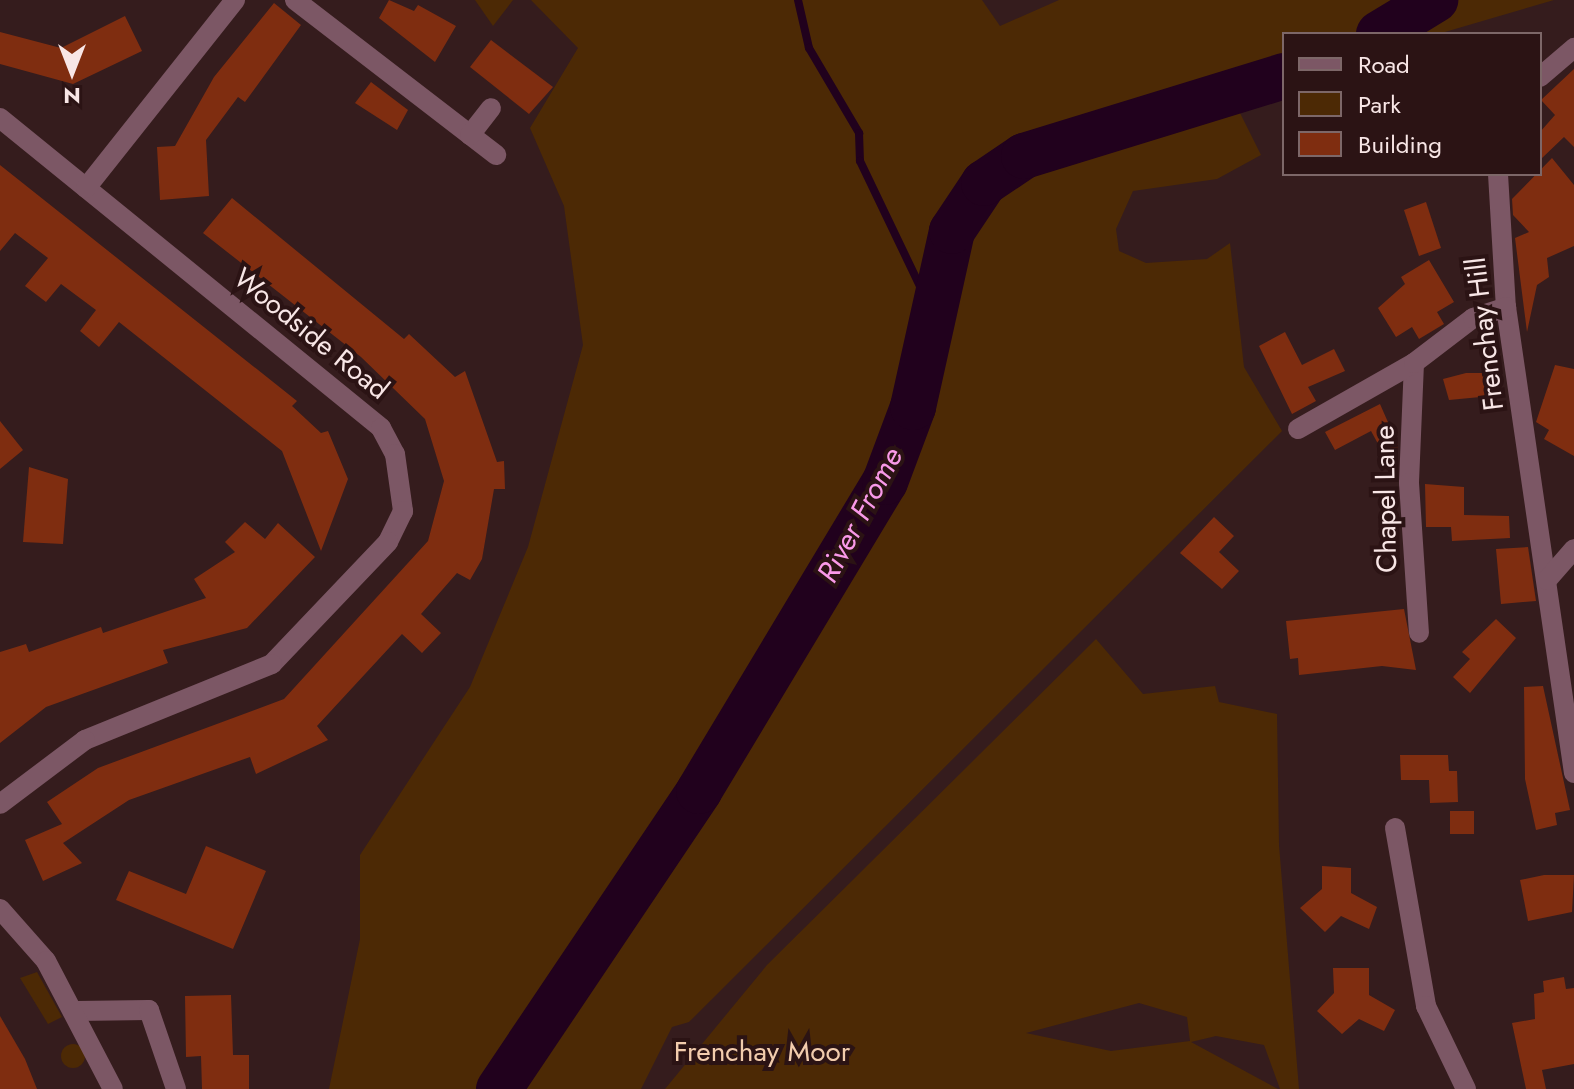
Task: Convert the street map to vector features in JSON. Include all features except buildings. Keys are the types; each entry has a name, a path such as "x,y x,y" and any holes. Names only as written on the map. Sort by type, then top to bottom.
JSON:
{"street":[{"path":"86,188 235,0"},
{"path":"295,0 496,155"},
{"path":"1542,75 1574,48"},
{"path":"470,135 491,108"},
{"name":"Woodside Road","path":"0,118 381,428 395,454 403,511 388,542 272,664 85,740 0,804"},
{"name":"Frenchay Hill","path":"1498,176 1506,307 1567,692 1574,773"},
{"name":"Chapel Lane","path":"1298,429 1414,363 1473,318 1506,307"},
{"name":"Chapel Lane","path":"1414,363 1409,483 1419,633"},
{"path":"1547,580 1574,549"},
{"path":"1395,828 1426,1006 1466,1089"},
{"path":"0,909 46,961 76,1011 113,1089"},
{"path":"76,1011 149,1010 176,1089"}],"green space":[{"path":"475,0 513,0 493,26"},
{"path":"531,0 982,0 1000,26 1059,0 1554,0 1445,32 1282,32 1282,93 1239,111 1261,155 1217,179 1133,191 1116,229 1119,251 1146,263 1207,259 1230,243 1244,367 1282,431 689,1022 672,1027 641,1089 329,1089 360,939 360,855 470,687 528,547 583,345 564,206 530,128 578,48"},
{"name":"Frenchay Moor","path":"1096,639 1143,694 1215,686 1219,702 1277,714 1279,845 1299,1089 1280,1089 1264,1045 1216,1036 1191,1042 1278,1089 665,1089 767,965","holes":["1139,1003 1187,1017 1190,1041 1111,1051 1026,1033"]},
{"path":"37,972 62,1017 48,1024 20,978"},
{"path":"73,1044 84,1051 85,1056 78,1067 73,1068 62,1061 61,1056 68,1045"}],"waterway":[{"path":"798,0 809,48 859,133 860,161 931,309"},
{"name":"River Frome","path":"1382,32 1435,0"},
{"name":"River Frome","path":"499,1089 699,791 885,482 913,407 952,231 984,183 1024,156 1282,77"}]}
